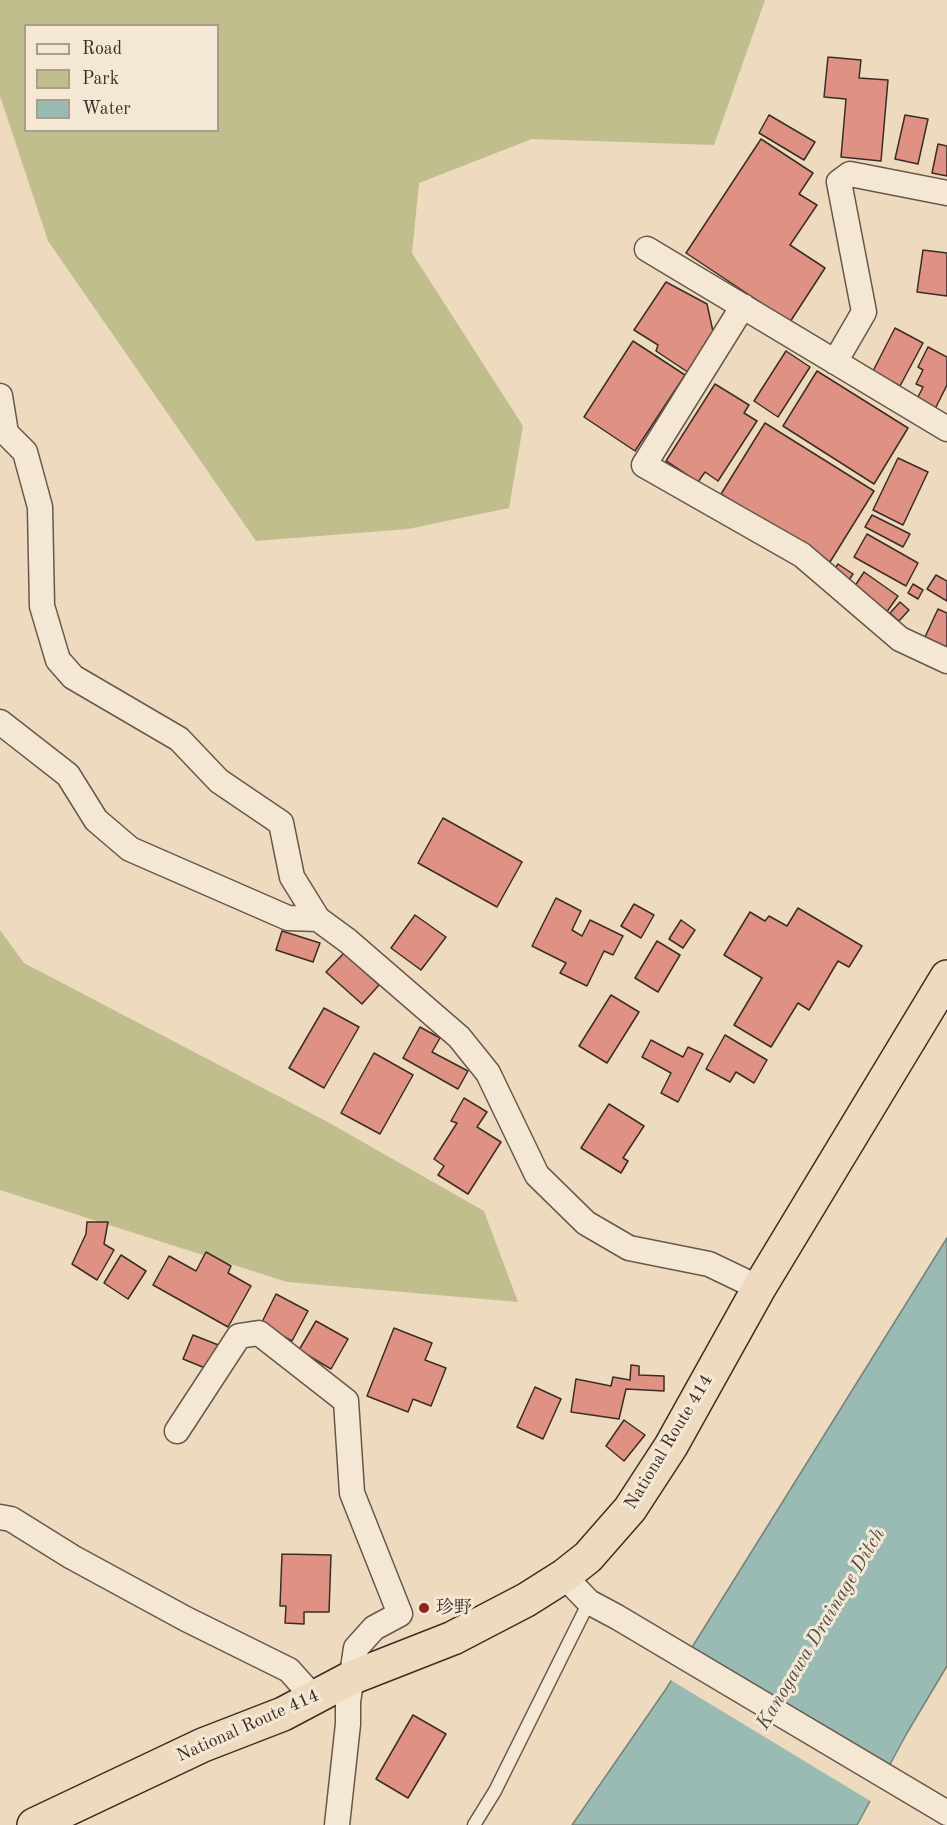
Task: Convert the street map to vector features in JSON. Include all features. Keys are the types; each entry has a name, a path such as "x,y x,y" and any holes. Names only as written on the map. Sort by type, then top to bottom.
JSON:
{"highway":[{"name":"National Route 414","path":"34,1825 203,1745 283,1714 351,1678 453,1638 510,1609 564,1576 594,1550 630,1509 671,1446 759,1288 947,977"}],"street":[{"path":"835,362 864,312 839,182 850,174 947,193"},
{"path":"647,249 947,429"},
{"path":"743,306 644,465 802,555 900,639 947,661"},
{"path":"0,396 6,433 25,452 40,507 42,606 57,660 73,676 179,739 219,781 281,823 292,878 318,919 348,941 459,1037 488,1073 537,1175 586,1223 628,1248 709,1264 759,1288"},
{"path":"0,722 68,775 96,820 130,849 288,918 318,919"},
{"path":"177,1431 239,1336 259,1333 346,1401 352,1493 400,1614 374,1628 356,1648 337,1825"},
{"path":"0,1517 11,1519 72,1557 186,1619 289,1670 314,1698"},
{"path":"564,1576 588,1602 945,1812"}],"lane":[{"path":"474,1825 500,1781 588,1602"}],"green space":[{"path":"0,0 765,0 714,145 532,139 419,183 412,253 523,426 509,508 408,529 256,541 48,241 0,96"},
{"path":"0,930 24,963 326,1121 484,1211 518,1302 287,1282 0,1190"}],"water":[{"name":"Kanogawa Drainage Ditch","path":"947,1238 947,1666 907,1733 857,1825 572,1825 666,1689"}],"pier":[{"path":"690,1645 891,1767 872,1802 669,1679"}],"building":[{"path":"828,57 861,60 859,78 888,80 881,161 841,157 846,99 824,97"},
{"path":"769,115 815,142 804,160 759,133"},
{"path":"905,115 928,119 918,164 895,159"},
{"path":"761,139 813,173 799,194 817,205 790,245 825,268 790,322 686,253"},
{"path":"938,144 947,146 947,176 932,173"},
{"path":"923,250 947,253 947,296 917,292"},
{"path":"666,282 707,304 714,336 689,373 656,351 658,345 634,330"},
{"path":"895,328 923,343 900,386 873,371"},
{"path":"633,341 685,375 635,451 584,417"},
{"path":"928,347 947,357 947,385 935,409 917,399 923,387 916,384 923,370 918,367"},
{"path":"786,351 810,367 778,417 754,401"},
{"path":"817,371 908,428 874,484 783,426"},
{"path":"715,384 749,405 744,413 757,421 718,481 705,472 698,482 666,461"},
{"path":"765,423 874,491 830,562 721,494"},
{"path":"898,458 928,472 903,525 873,510"},
{"path":"872,515 910,534 903,547 865,527"},
{"path":"867,534 918,563 906,586 854,557"},
{"path":"838,564 853,574 847,583 832,573"},
{"path":"864,572 898,596 886,613 853,589"},
{"path":"936,575 947,581 947,601 927,589"},
{"path":"913,584 923,590 918,599 908,593"},
{"path":"900,602 909,610 899,621 890,613"},
{"path":"938,609 947,613 947,647 925,637"},
{"path":"443,818 522,862 497,907 418,863"},
{"path":"556,898 581,911 572,930 582,936 590,920 623,936 613,955 604,951 587,986 560,973 566,963 532,946"},
{"path":"634,904 654,915 641,938 621,926"},
{"path":"798,908 862,946 849,967 838,961 809,1010 798,1003 771,1047 734,1025 762,978 724,955 750,912 765,921 769,916 787,926"},
{"path":"415,915 446,937 421,970 391,948"},
{"path":"681,920 695,930 683,948 669,939"},
{"path":"282,931 320,943 313,962 276,950"},
{"path":"657,941 680,955 658,992 635,978"},
{"path":"344,953 379,985 362,1004 326,972"},
{"path":"611,995 639,1012 607,1063 579,1046"},
{"path":"324,1008 359,1027 324,1088 289,1068"},
{"path":"420,1027 440,1038 432,1052 468,1071 458,1089 403,1058"},
{"path":"725,1035 767,1060 754,1083 736,1072 730,1082 706,1069"},
{"path":"651,1040 683,1057 688,1047 703,1054 678,1102 661,1093 671,1073 642,1057"},
{"path":"374,1053 413,1075 380,1134 341,1113"},
{"path":"464,1098 487,1112 477,1127 501,1142 468,1194 438,1175 444,1166 434,1159 457,1123 451,1121"},
{"path":"609,1104 644,1126 623,1158 628,1161 621,1173 581,1148"},
{"path":"87,1222 108,1222 104,1244 114,1250 97,1280 72,1264 86,1234"},
{"path":"206,1252 231,1266 228,1273 251,1286 228,1327 153,1285 169,1256 196,1271"},
{"path":"121,1255 146,1271 128,1299 104,1283"},
{"path":"276,1294 308,1311 292,1341 261,1324"},
{"path":"316,1321 348,1339 331,1369 299,1350"},
{"path":"394,1328 432,1343 425,1360 446,1368 431,1406 413,1399 408,1412 367,1396"},
{"path":"193,1335 221,1346 210,1370 183,1359"},
{"path":"631,1365 639,1366 639,1375 664,1376 664,1391 626,1389 619,1419 571,1412 576,1379 611,1386 613,1377 630,1380"},
{"path":"535,1387 561,1399 543,1439 517,1427"},
{"path":"624,1420 645,1435 624,1461 606,1446"},
{"path":"282,1554 331,1555 329,1612 304,1612 304,1624 285,1623 286,1606 280,1606"},
{"path":"413,1715 446,1734 408,1798 376,1779"}],"place":[{"name":"珍野","path":"424,1608"}]}
